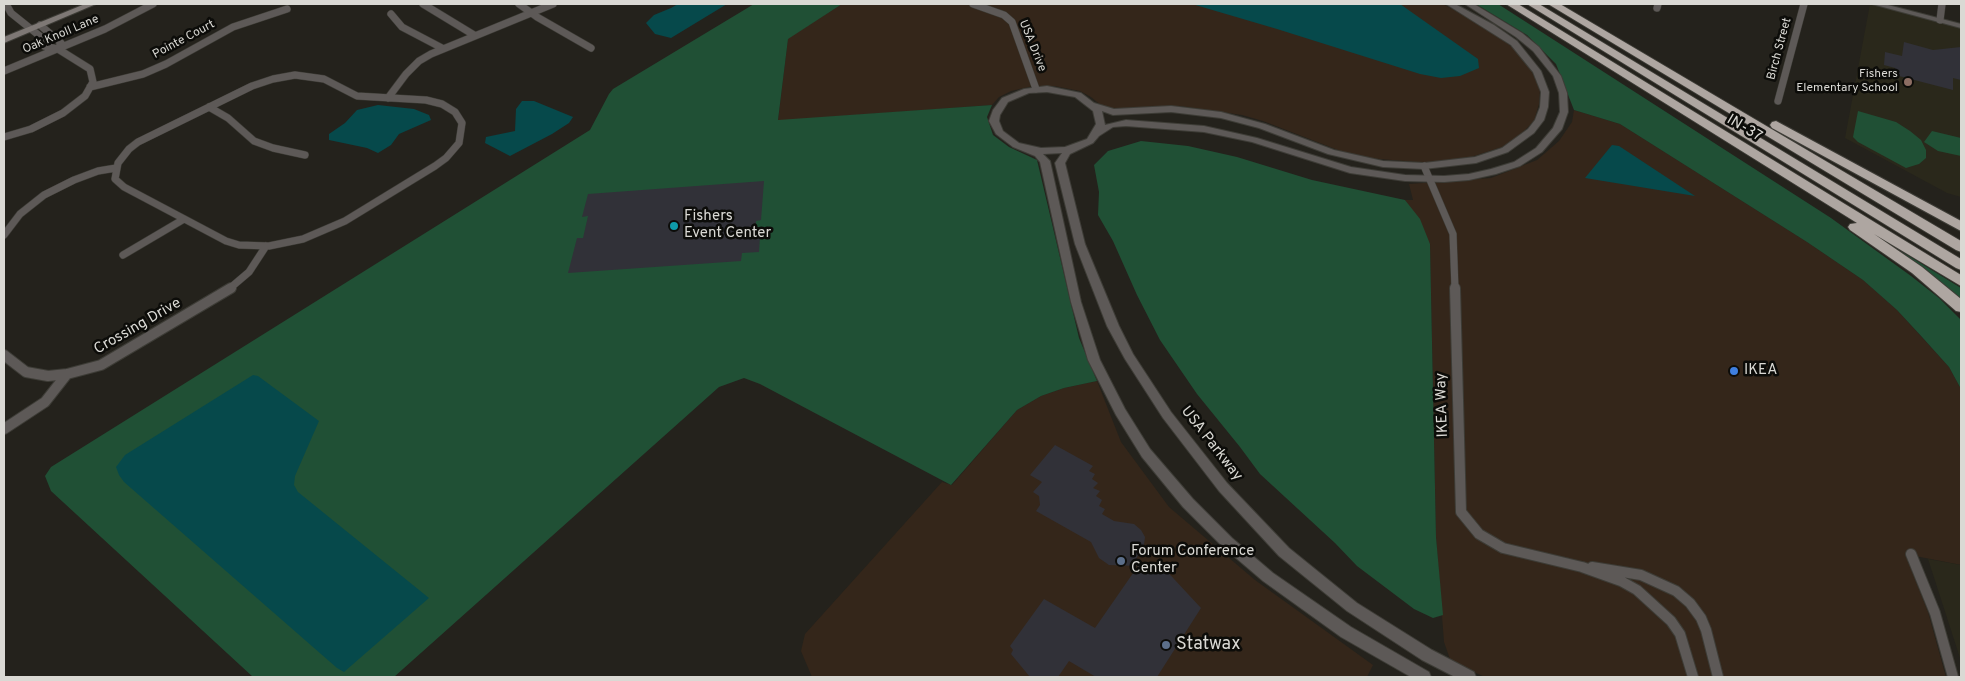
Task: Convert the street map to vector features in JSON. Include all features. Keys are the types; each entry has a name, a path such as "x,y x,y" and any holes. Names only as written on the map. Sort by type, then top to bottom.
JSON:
{"highway":[{"name":"IN-37","path":"1511,4 1961,281"},
{"path":"1532,4 1961,265"},
{"path":"1555,4 1961,247"},
{"path":"1555,4 1961,227"},
{"path":"1706,125 1727,143 1896,255 1961,307"},
{"path":"1837,174 1878,192 1961,239"}],"main road":[{"path":"4,40 92,4"}],"street":[{"path":"6,4 11,13 61,44 58,49"},
{"name":"Oak Knoll Lane","path":"4,71 119,22 153,4"},
{"path":"423,4 474,36"},
{"path":"520,4 531,13 591,48"},
{"path":"388,98 419,61 442,48 553,4"},
{"name":"USA Drive","path":"973,4 1004,15 1012,22 1036,89"},
{"name":"USA Parkway","path":"1424,677 1346,632 1268,577 1227,542 1188,503 1146,453 1120,412 1094,360 1078,310 1045,161 1038,154 1003,137 996,126 995,115 1000,105 1012,96 1036,89 1068,92 1093,105 1113,112 1171,109 1216,114 1262,126 1352,158 1383,164 1424,166 1464,162 1505,150 1526,136 1535,127 1544,107 1544,92 1542,80 1521,50 1497,30 1450,4"},
{"name":"USA Parkway","path":"1469,4 1519,35 1542,55 1559,82 1564,102 1563,115 1558,129 1545,145 1517,164 1493,172 1469,176 1430,179 1389,177 1350,170 1254,140 1204,129 1126,123 1111,125 1096,134 1080,146 1067,152 1060,163 1080,244 1113,326 1134,364 1167,415 1223,487 1284,552 1358,611 1427,655 1469,677"},
{"name":"Birch Street","path":"1778,101 1804,4"},
{"path":"1876,4 1961,26"},
{"path":"1940,20 1942,4"},
{"name":"Pointe Court","path":"90,87 142,74 166,64 233,27 287,10"},
{"path":"391,14 402,27 442,48"},
{"path":"4,137 30,129 63,113 85,96 93,82 90,69 58,49 44,46 40,42 41,37 35,27"},
{"path":"295,75 324,79 358,96 388,98 426,100 449,107 455,112 462,123 462,136 446,158 435,166 345,221 303,239 266,246 238,245 226,241 184,219 115,179 116,168 122,156 138,142 262,82 295,75"},
{"path":"1093,105 1101,119 1096,134"},
{"path":"209,107 228,118 254,140 273,148 305,155"},
{"name":"USA Parkway","path":"1025,148 1058,152 1080,146"},
{"name":"IKEA Way","path":"1424,166 1453,234 1461,512 1479,534 1503,548 1582,567 1621,581 1637,590 1655,604 1680,634 1693,677"},
{"path":"4,235 20,214 44,195 80,178 116,168"},
{"path":"123,255 184,219"},
{"name":"Crossing Drive","path":"4,355 26,372 48,376 67,374 101,365 226,292 249,272 266,246"},
{"path":"4,429 45,402 67,374"},
{"path":"1911,554 1935,613 1953,677"},
{"name":"IKEA Way","path":"1582,567 1607,568 1642,575 1676,591 1690,603 1701,618 1718,677"}],"shaded area":[{"path":"842,4 1443,4 1487,28 1521,55 1529,66 1540,89 1539,104 1534,121 1516,139 1502,147 1468,158 1430,163 1367,158 1343,152 1263,121 1242,115 1180,106 1114,109 1102,106 1080,91 1054,86 1033,86 1011,91 999,97 992,105 778,121 788,38"},
{"name":"Fishers Elementary School","path":"1870,4 1961,27 1961,197 1947,193 1845,138"},
{"path":"1574,110 1620,124 1807,242 1863,280 1897,310 1949,367 1961,389 1961,565 1905,554 1928,612 1946,677 1485,677 1451,662 1444,642 1436,537 1430,244 1405,200 1413,200 1409,184 1491,178 1537,160 1559,141 1572,122"},
{"path":"1097,381 1121,442 1169,507 1255,580 1373,665 1367,677 812,677 801,651 805,634 942,482 952,485 1017,410 1041,396 1064,388"},
{"path":"1928,559 1961,565 1961,661"}],"green space":[{"path":"754,4 842,4 788,39 778,120 992,105 987,117 993,135 1009,147 1037,160 1079,338 1097,381 1064,388 1041,396 1017,410 951,485 760,384 744,378 719,387 394,677 253,677 51,491 45,476 51,467 590,130 613,89"},
{"path":"1476,4 1498,4 1831,218 1939,298 1961,320 1961,389 1949,367 1897,310 1863,280 1807,242 1620,124 1574,110 1556,64 1527,35"},
{"path":"1858,111 1896,122 1910,131 1921,140 1926,150 1926,158 1919,164 1906,168 1858,142 1853,137"},
{"path":"1932,131 1961,138 1961,156 1938,151 1924,142"},
{"path":"1141,141 1188,146 1237,157 1312,180 1405,200 1420,219 1430,244 1436,537 1443,615 1433,618 1414,609 1357,566 1335,543 1260,474 1197,394 1160,340 1113,241 1098,215 1099,192 1094,165 1108,151"},
{"path":"1899,250 1961,288 1961,300 1950,290"}],"water":[{"path":"678,4 727,4 671,38 655,34 646,23 654,15"},
{"path":"1192,4 1400,4 1478,59 1479,68 1460,76 1441,78 1420,74"},
{"path":"522,101 534,101 573,117 569,123 552,134 510,156 485,143 486,137 515,131 516,109"},
{"path":"378,105 414,109 429,115 431,120 399,134 391,145 378,153 367,148 329,140 329,134 345,123 357,110"},
{"path":"1612,145 1619,146 1695,196 1585,178"},
{"path":"253,375 258,376 319,421 295,476 294,485 298,492 429,598 344,672 337,668 124,482 116,467 125,455"}],"building":[{"name":"Fishers Elementary School","path":"1904,42 1933,50 1961,47 1961,80 1953,78 1953,90 1895,75 1895,68 1884,65 1885,52 1902,56"},
{"name":"Fishers Event Center","path":"764,181 761,220 756,221 755,238 760,237 759,252 742,253 741,261 568,273 577,238 583,238 588,216 582,217 588,194"},
{"name":"Forum Conference Center","path":"1055,445 1093,466 1089,471 1095,474 1092,479 1098,483 1093,488 1100,491 1096,496 1102,500 1099,506 1105,509 1102,514 1114,521 1134,524 1141,530 1145,537 1144,545 1136,559 1154,571 1161,565 1201,608 1157,677 1096,677 1069,661 1058,677 1030,677 1011,654 1013,650 1010,646 1044,599 1095,628 1138,566 1109,565 1099,558 1091,542 1036,511 1040,505 1039,496 1033,492 1042,482 1030,475"}],"place":[{"name":"Fishers Elementary School","path":"1908,82"},
{"name":"Fishers Event Center","path":"674,226"},
{"name":"IKEA","path":"1734,371"},
{"name":"Forum Conference Center","path":"1121,561"},
{"name":"Statwax","path":"1166,645"}]}
